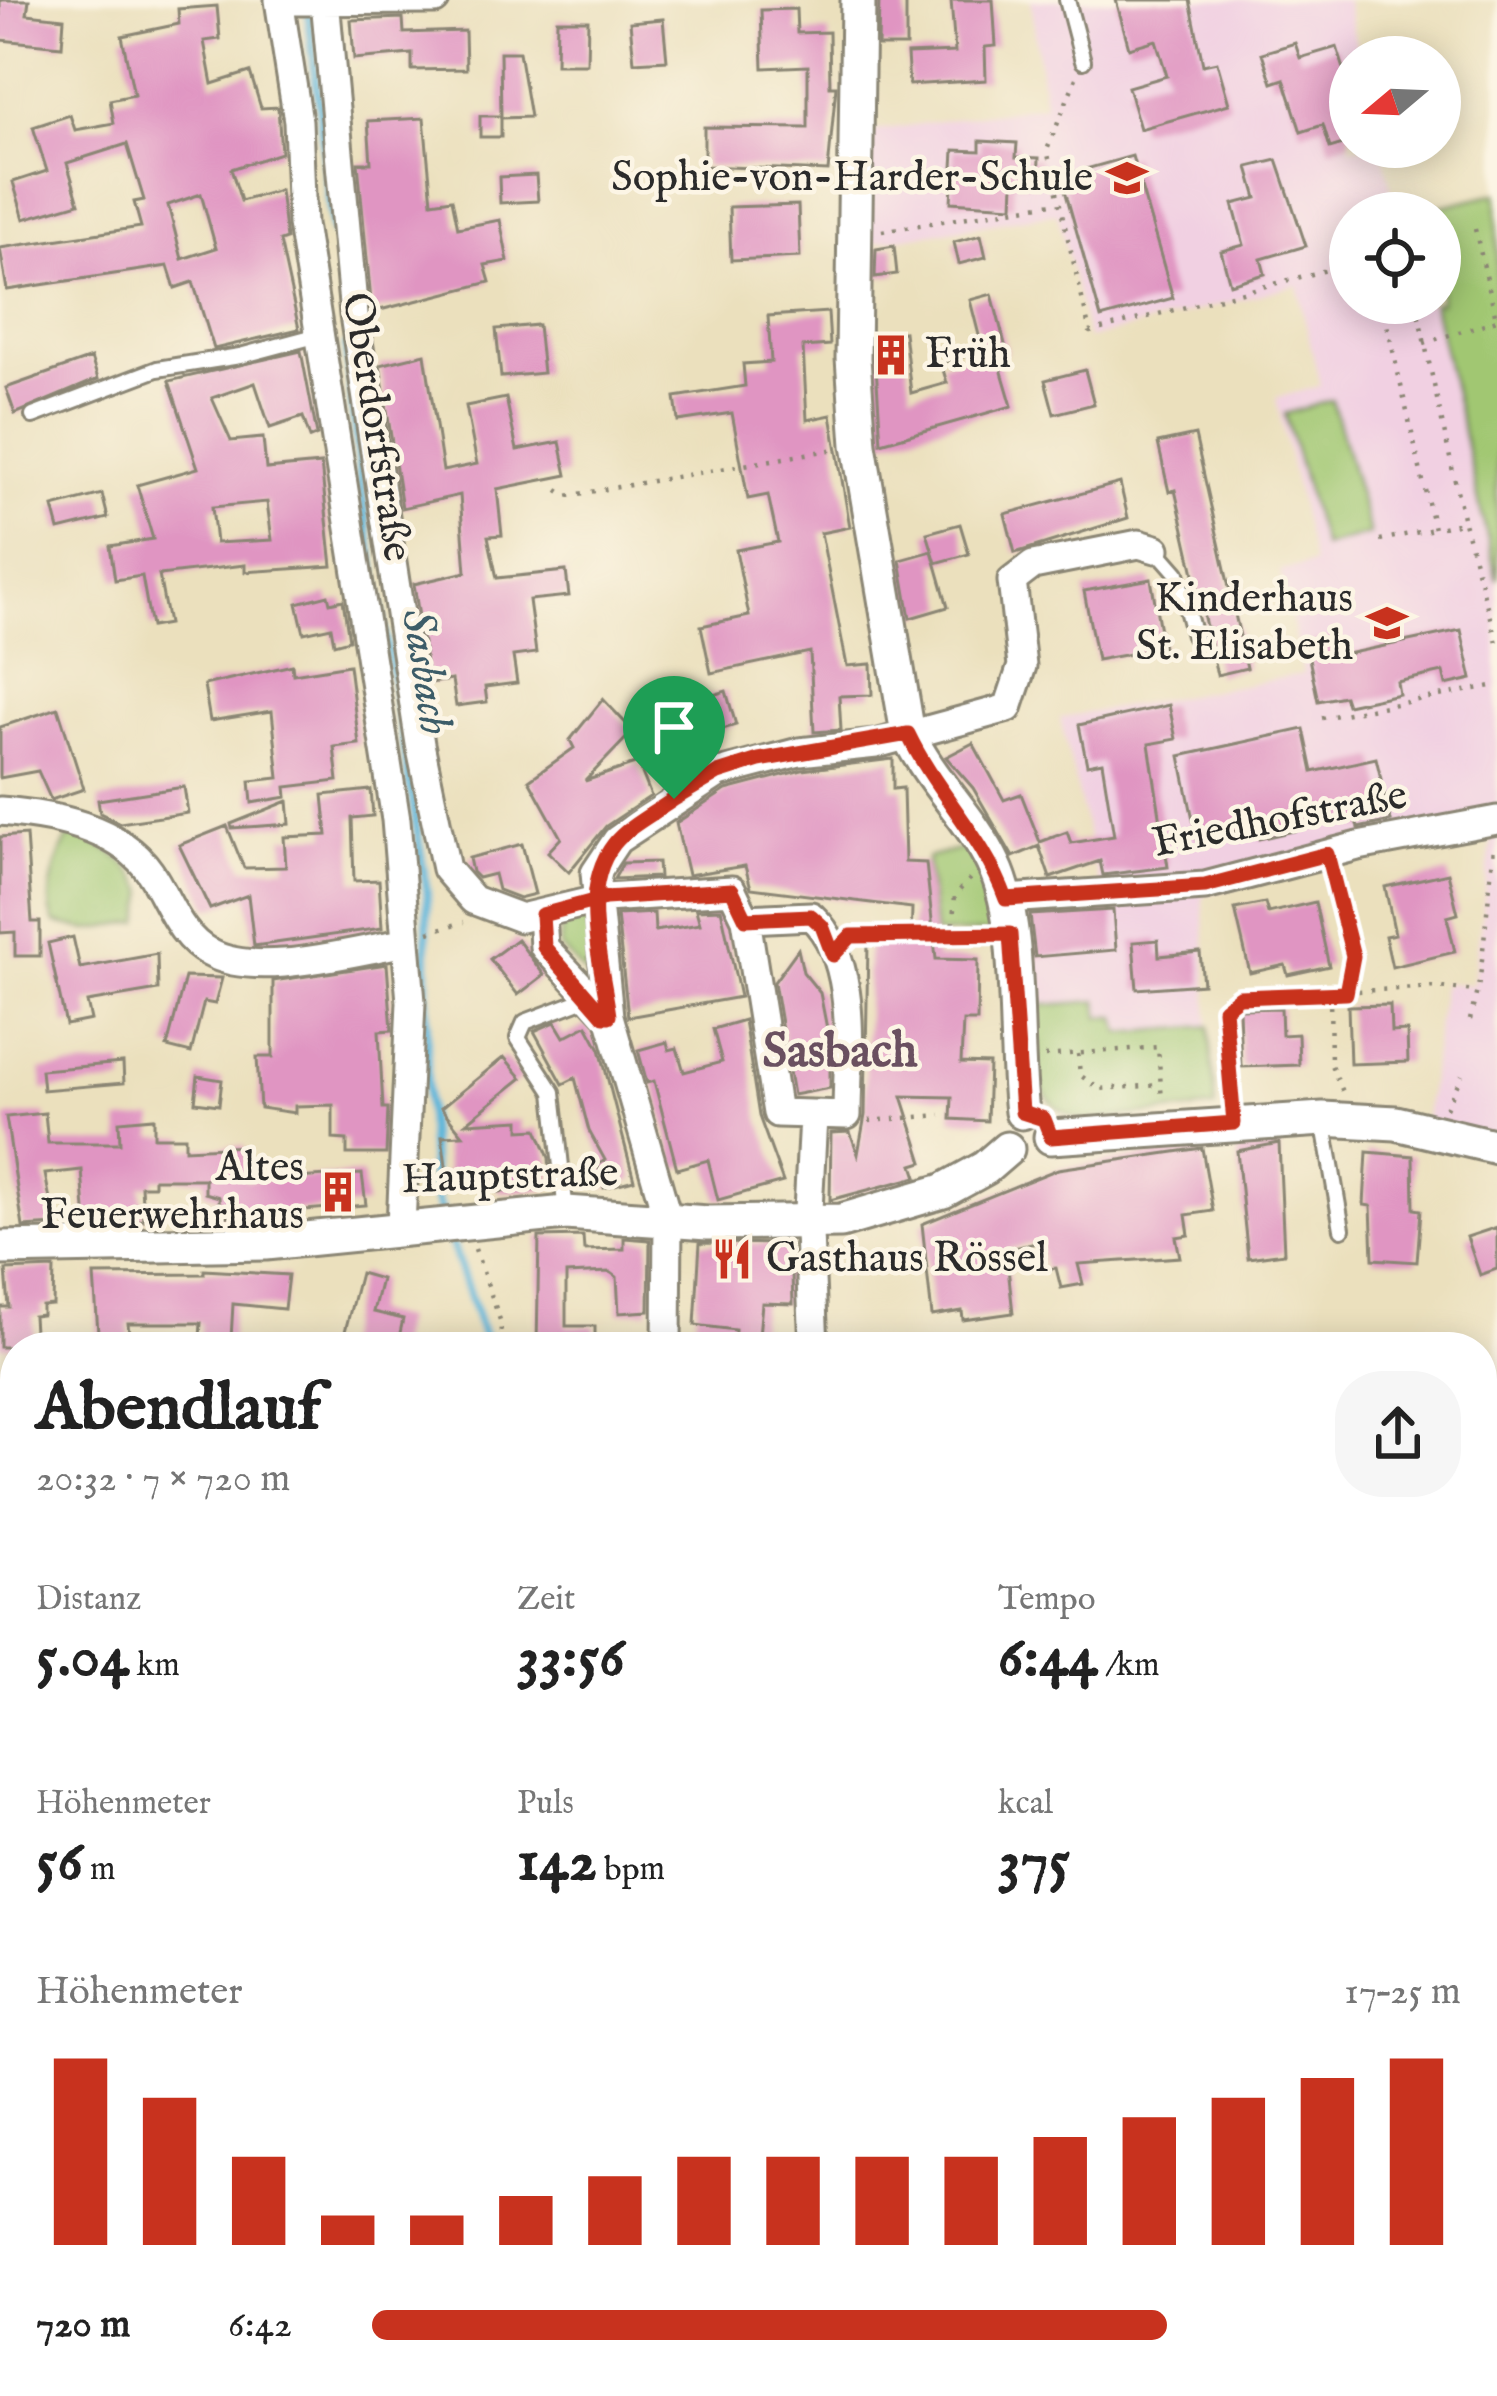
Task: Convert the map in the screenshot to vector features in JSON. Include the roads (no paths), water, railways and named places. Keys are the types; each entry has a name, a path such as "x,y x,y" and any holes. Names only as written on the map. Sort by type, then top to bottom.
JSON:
{"street":[{"path":"279,1 435,0"},
{"path":"858,0 853,235 859,445 908,734 921,762 994,865 1006,899 1022,1112"},
{"name":"Oberdorfstraße","path":"279,1 320,335 411,939 411,1225"},
{"path":"325,1 354,315 446,869 472,900 521,917 595,899 732,890 746,919 776,1113 847,1115 847,999 822,926 811,916 746,919"},
{"path":"667,1332 668,1220 599,1007 596,873 617,840 718,773 759,760 908,734 1008,708 1022,666 1012,581 1033,565 1139,544 1156,549"},
{"path":"0,811 37,814 125,843 151,874 174,920 211,954 261,964 411,939"},
{"name":"Friedhofstraße","path":"1006,899 1205,886 1327,854 1497,820"},
{"path":"542,915 544,947 599,1007"},
{"path":"1022,1112 1044,1119 1051,1137"},
{"path":"1006,1149 1004,1126 1022,1112"},
{"path":"813,1117 808,1222 813,1332"},
{"name":"Hauptstraße","path":"0,1248 266,1243 411,1225 472,1231 566,1213 808,1222 884,1212 943,1191 985,1168 1006,1149 1019,1158 1034,1158 1051,1137 1234,1123 1339,1120 1438,1131 1497,1147"}],"lane":[{"path":"1067,0 1083,61"},
{"path":"33,416 157,369 240,356 320,335"},
{"path":"1156,549 1178,572 1194,636"},
{"path":"566,1213 553,1092 518,1038 525,1022 599,1007"},
{"path":"1339,1120 1342,1229"}],"waterway":[{"name":"Sasbach","path":"308,7 333,231"},
{"name":"Sasbach","path":"346,347 360,479 427,891 427,1102 433,1192 443,1218"},
{"name":"Sasbach","path":"448,1232 482,1332"}],"place":[{"name":"Sophie-von-Harder-Schule","path":"1127,178"},
{"name":"Früh","path":"891,355"},
{"name":"Kinderhaus St. Elisabeth","path":"1387,623"},
{"name":"Altes Feuerwehrhaus","path":"338,1192"},
{"name":"Gasthaus Rössel","path":"732,1259"}],"district":[{"name":"Sasbach","path":"840,1053"}]}
